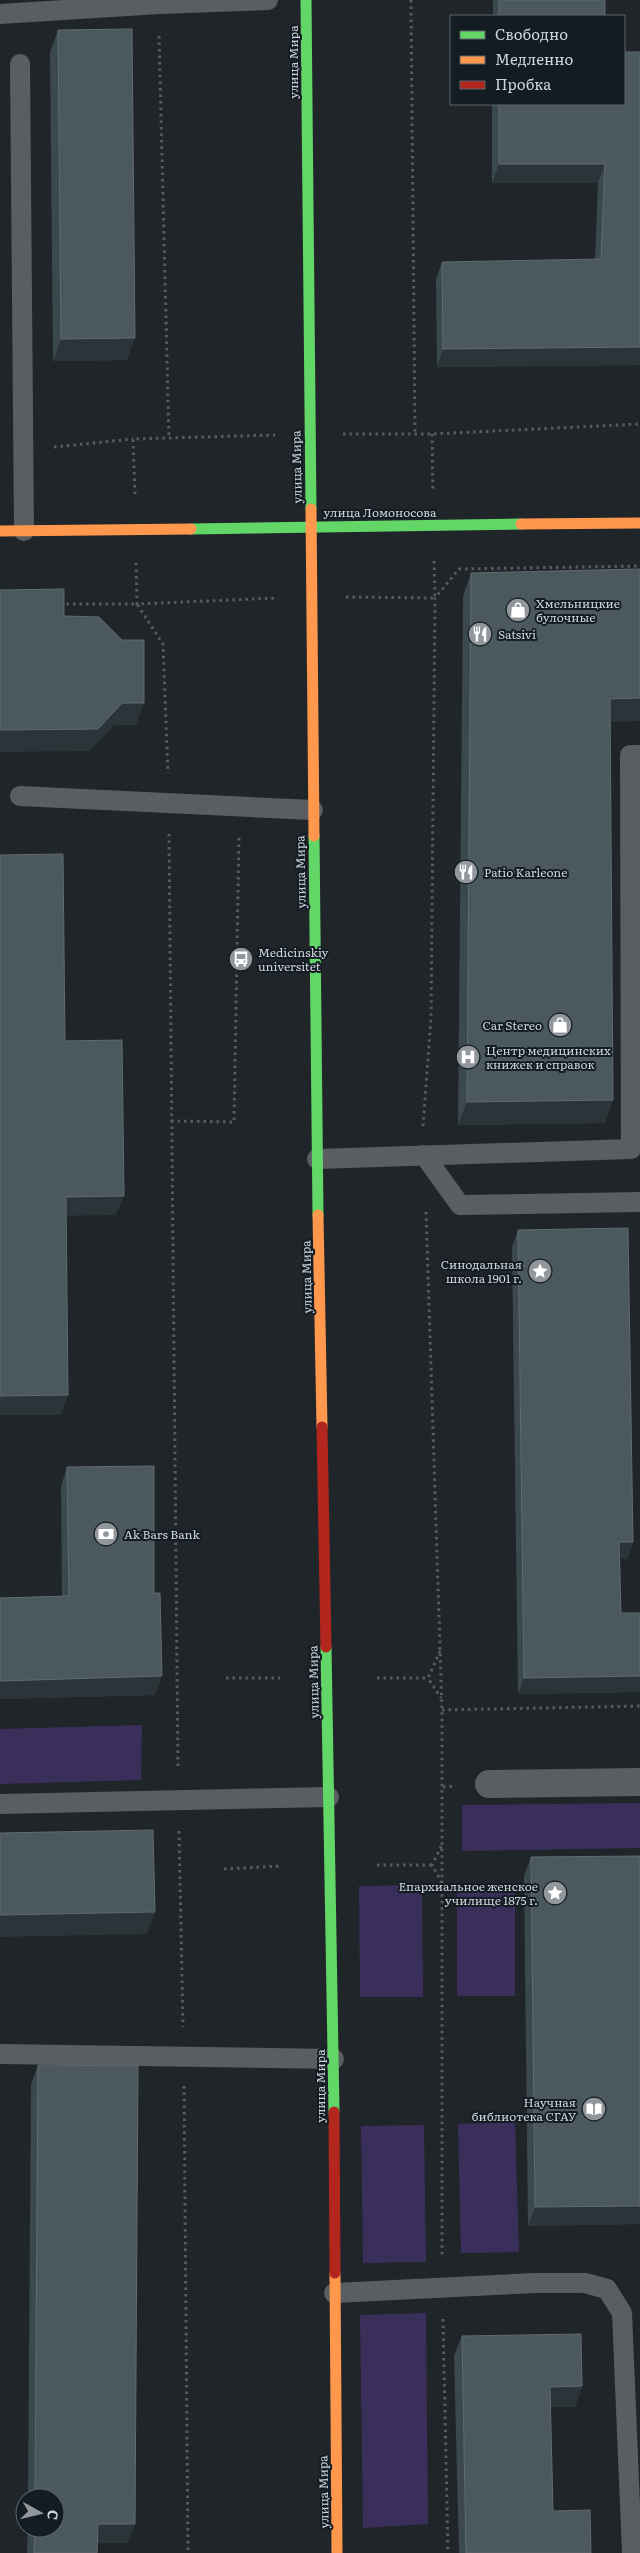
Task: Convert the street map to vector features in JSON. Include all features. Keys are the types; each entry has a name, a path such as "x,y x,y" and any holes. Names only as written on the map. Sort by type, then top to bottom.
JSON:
{"main road":[{"name":"улица Мира","path":"306,0 313,810 334,2059 334,2293 338,2553"},
{"name":"улица Ломоносова","path":"0,532 311,526 640,523"}],"street":[{"path":"489,1784 640,1782"}],"lane":[{"path":"0,14 159,4 268,0"},
{"path":"20,64 24,531"},
{"path":"318,1159 630,1150 630,755 640,755"},
{"path":"20,796 313,810"},
{"path":"424,1155 460,1205 640,1202"},
{"path":"0,1804 329,1797"},
{"path":"0,2054 184,2055 334,2059"},
{"path":"334,2293 585,2283 607,2289 622,2313 632,2553"}],"path":[{"path":"412,0 415,434"},
{"path":"159,4 169,439"},
{"path":"432,434 640,424"},
{"path":"24,450 133,439"},
{"path":"448,2553 442,2288 443,1844 441,1650 424,1155 431,1018 435,598 459,569 640,566"},
{"path":"58,604 137,604 163,644 169,802 178,1799 184,2055 188,2553"},
{"path":"171,1121 234,1122 239,826"},
{"path":"428,1678 441,1650"},
{"path":"226,1678 280,1678"},
{"path":"377,1678 428,1678"},
{"path":"428,1678 441,1698"},
{"path":"442,1710 640,1706"},
{"path":"432,1865 443,1844"},
{"path":"377,1865 432,1865"},
{"path":"432,1865 443,1885"},
{"path":"224,1869 281,1866"}],"shaded area":[{"path":"142,1725 141,1780 0,1784 0,1729"},
{"path":"640,1803 640,1848 462,1851 462,1805"},
{"path":"422,1885 423,1997 360,1997 359,1886"},
{"path":"457,1888 515,1888 515,1996 457,1996"},
{"path":"515,2122 519,2252 461,2253 458,2124"},
{"path":"424,2125 426,2262 363,2263 361,2126"},
{"path":"426,2313 428,2524 363,2528 360,2315"}],"building":[{"path":"499,0 605,0 605,15 499,15"},
{"path":"132,29 135,338 61,339 58,30"},
{"path":"625,52 640,52 640,347 443,349 442,262 601,259 605,164 499,164 499,105 625,105"},
{"path":"640,569 640,698 610,699 613,1100 467,1102 471,573"},
{"path":"64,589 64,616 99,617 122,640 144,640 144,703 122,703 98,729 0,730 0,590"},
{"path":"63,854 65,1041 122,1040 124,1196 66,1197 68,1395 0,1396 0,855"},
{"path":"628,1228 633,1542 619,1542 621,1613 640,1613 640,1676 524,1678 518,1230"},
{"path":"154,1466 154,1593 160,1593 162,1676 0,1681 0,1598 69,1596 67,1467"},
{"path":"153,1830 155,1912 0,1915 0,1833"},
{"path":"640,1856 640,2206 535,2207 531,1857"},
{"path":"38,2065 138,2066 135,2524 98,2524 97,2553 34,2553 35,2538 65,2538 65,2488 35,2488"},
{"path":"581,2334 582,2386 550,2387 553,2511 590,2510 591,2553 466,2553 462,2336"}],"traffic: fast":[{"path":"306,0 311,509"},
{"path":"191,529 521,524"},
{"path":"314,836 318,1215"},
{"path":"326,1647 334,2112"}],"traffic: slow":[{"path":"311,509 314,836"},
{"path":"521,524 640,523"},
{"path":"0,531 191,529"},
{"path":"318,1215 322,1427"},
{"path":"335,2273 337,2553"}],"traffic: jam":[{"path":"322,1427 326,1647"},
{"path":"334,2112 335,2273"}],"place":[{"name":"Хмельницкие булочные","path":"518,610"},
{"name":"Satsivi","path":"480,634"},
{"name":"Patio Karleone","path":"466,872"},
{"name":"Medicinskiy universitet","path":"241,959"},
{"name":"Car Stereo","path":"560,1025"},
{"name":"Центр медицинских книжек и справок","path":"468,1057"},
{"name":"Синодальная школа 1901 г.","path":"540,1271"},
{"name":"Ak Bars Bank","path":"106,1534"},
{"name":"Епархиальное женское училище 1875 г.","path":"555,1893"},
{"name":"Научная библиотека СГАУ","path":"594,2109"}]}
